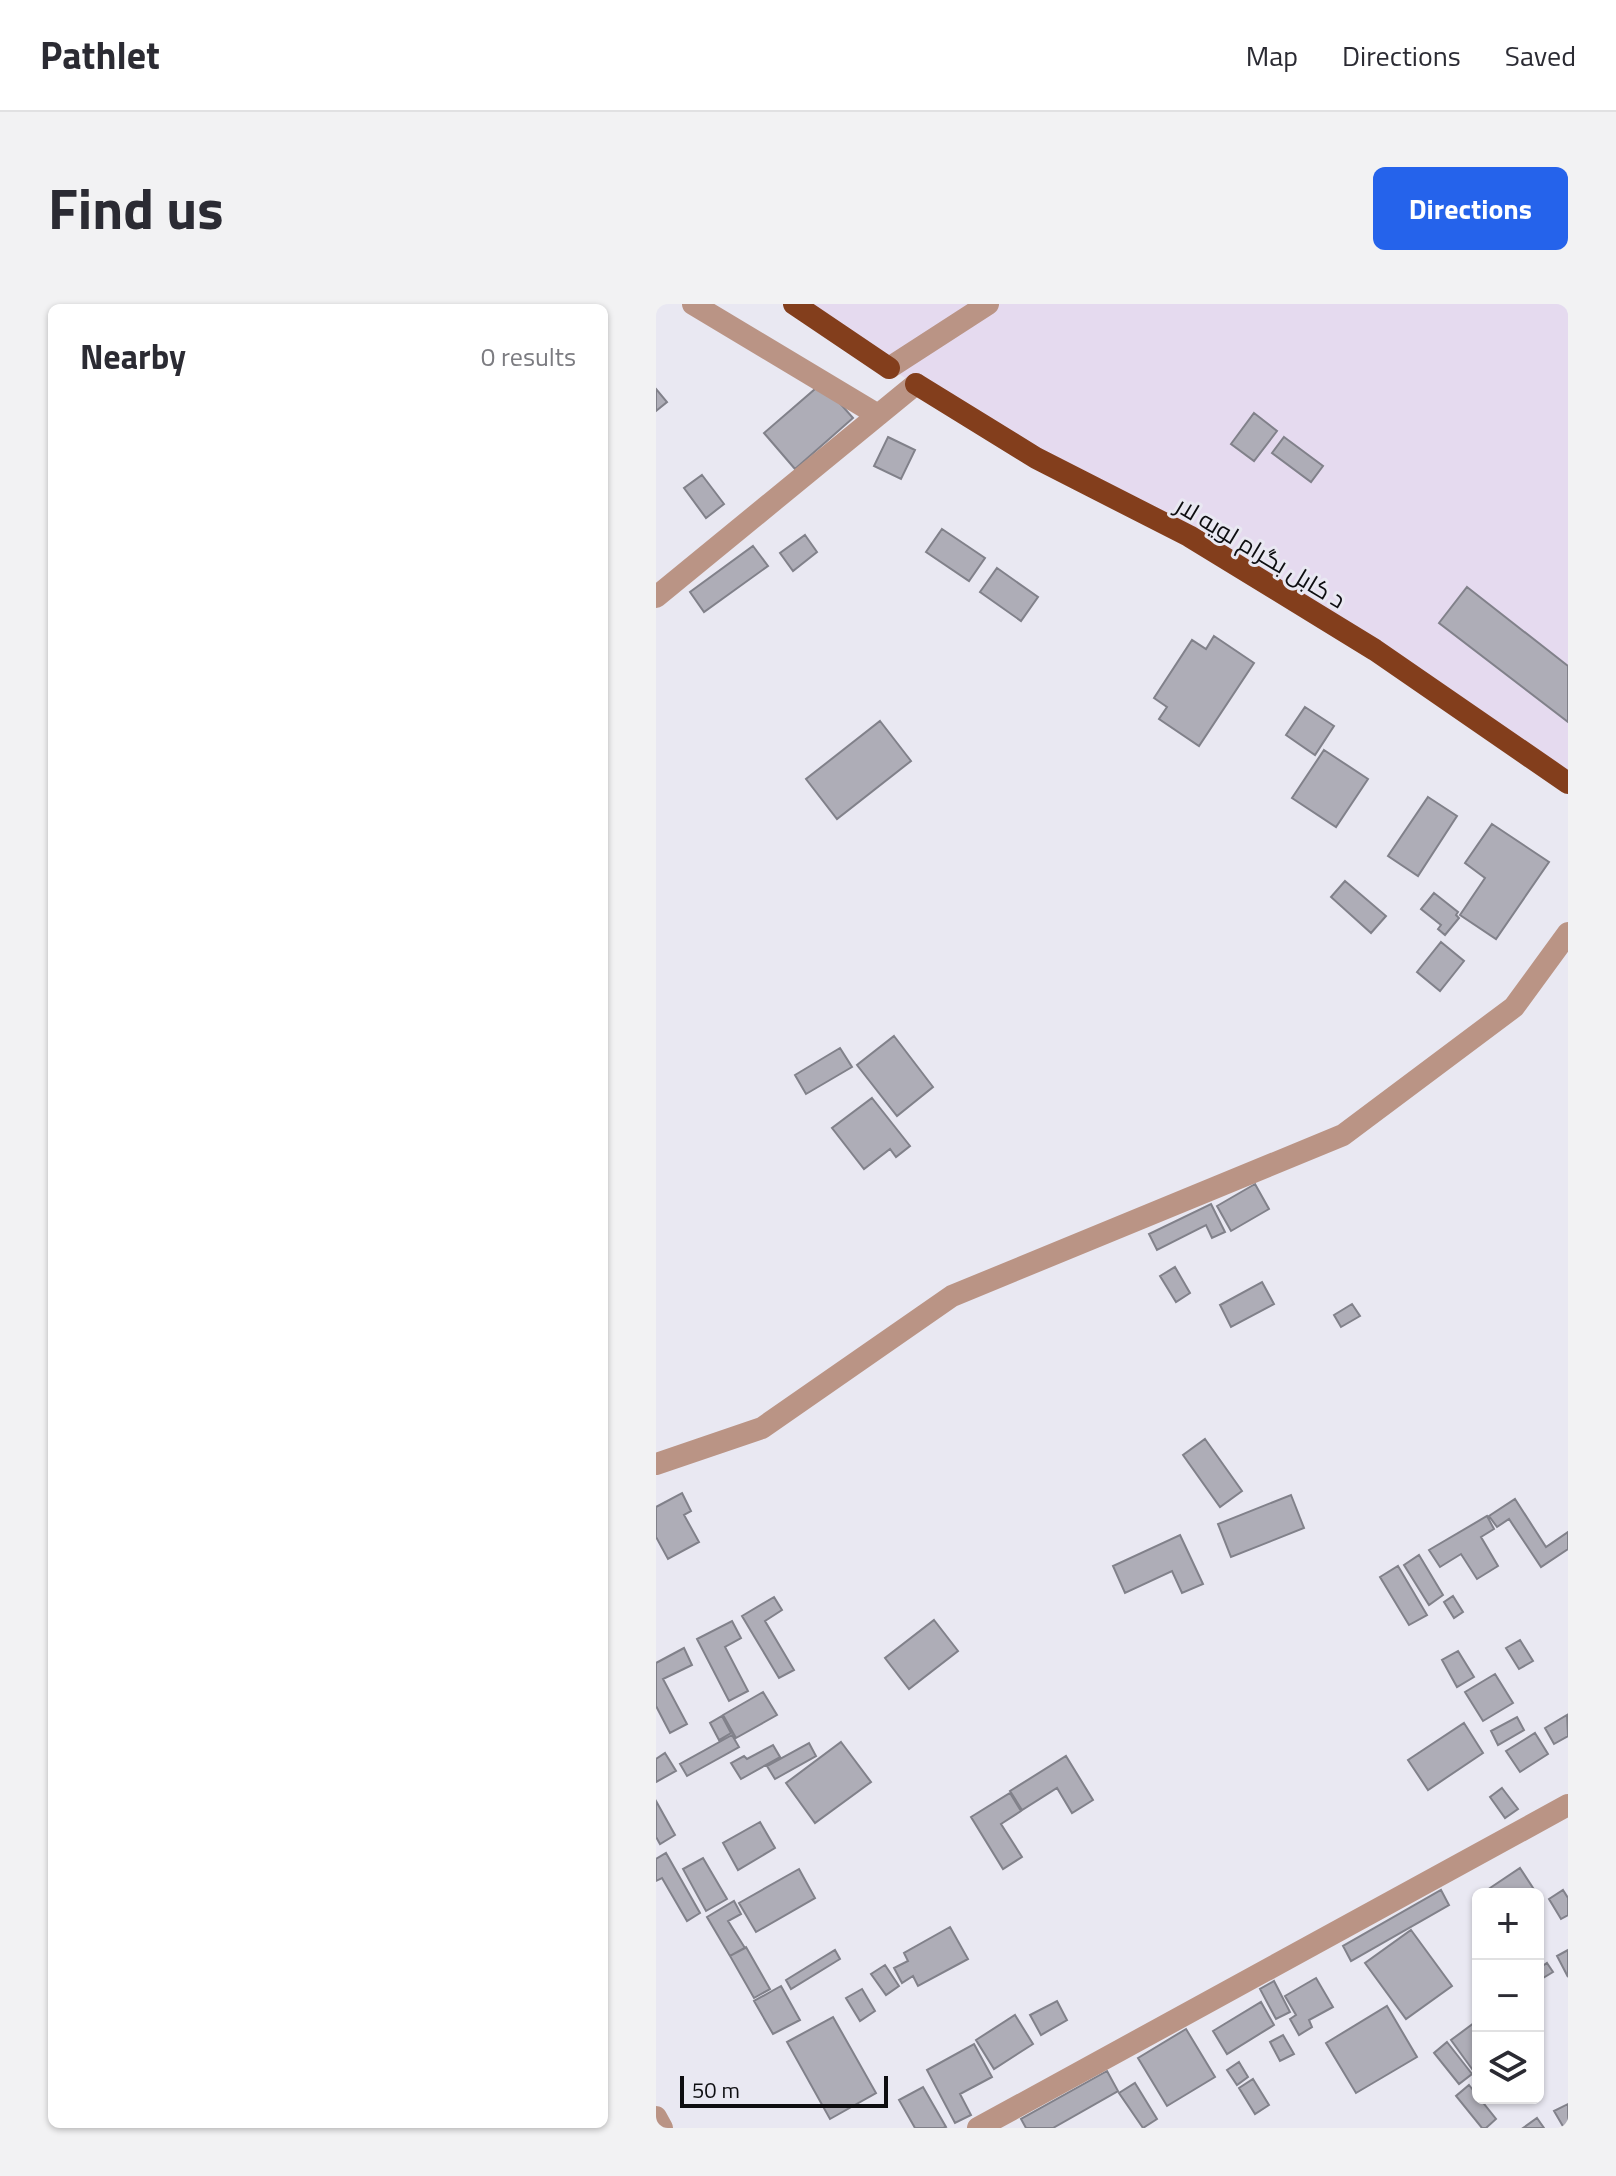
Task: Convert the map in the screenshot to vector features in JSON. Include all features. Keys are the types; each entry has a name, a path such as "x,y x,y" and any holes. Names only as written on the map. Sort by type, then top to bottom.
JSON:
{"highway":[{"path":"794,304 889,368"},
{"name":"د کابل بگرام لویه لار","path":"916,384 1036,458 1202,544 1375,650 1568,783"}],"street":[{"path":"693,304 878,415"},
{"path":"889,368 988,304"},
{"path":"656,597 916,384"},
{"path":"656,1464 762,1428 952,1296 1343,1135 1514,1007 1568,933"},
{"path":"978,2128 1568,1805"},
{"path":"656,2117 662,2128"}],"shaded area":[{"path":"794,304 1568,304 1568,783 1375,650 1036,458 889,368"}],"building":[{"path":"822,383 853,418 795,469 764,433"},
{"path":"656,389 667,402 656,411"},
{"path":"1254,413 1277,431 1254,461 1231,444"},
{"path":"888,437 915,450 901,479 874,466"},
{"path":"1284,437 1323,466 1311,482 1272,453"},
{"path":"702,475 724,504 706,518 684,488"},
{"path":"942,529 985,558 969,581 926,552"},
{"path":"805,535 817,552 793,571 780,553"},
{"path":"753,546 768,566 704,612 690,592"},
{"path":"997,568 1038,597 1021,621 980,592"},
{"path":"1467,587 1568,666 1568,722 1439,623"},
{"path":"1214,636 1254,663 1199,746 1159,719 1167,707 1154,698 1192,640 1206,649"},
{"path":"1305,707 1334,726 1315,755 1286,735"},
{"path":"880,721 911,761 837,819 806,779"},
{"path":"1324,750 1368,779 1336,827 1292,798"},
{"path":"1428,797 1457,816 1418,876 1388,856"},
{"path":"1492,824 1549,862 1496,939 1460,915 1485,878 1465,863"},
{"path":"1345,881 1386,916 1371,933 1331,897"},
{"path":"1434,893 1458,912 1456,915 1459,918 1445,935 1438,929 1441,925 1421,909"},
{"path":"1441,942 1464,961 1440,991 1417,972"},
{"path":"894,1036 933,1087 897,1116 857,1065"},
{"path":"840,1048 852,1067 806,1094 795,1075"},
{"path":"872,1098 910,1146 896,1157 890,1149 864,1169 832,1128"},
{"path":"1255,1184 1269,1209 1231,1231 1217,1206"},
{"path":"1211,1204 1225,1232 1212,1238 1206,1225 1157,1250 1149,1234"},
{"path":"1175,1267 1190,1293 1176,1302 1160,1276"},
{"path":"1262,1282 1274,1304 1231,1327 1220,1305"},
{"path":"1352,1304 1360,1316 1341,1327 1334,1315"},
{"path":"1205,1439 1242,1491 1220,1507 1183,1455"},
{"path":"682,1493 691,1511 684,1515 699,1542 668,1559 656,1537 656,1507"},
{"path":"1291,1495 1304,1528 1231,1557 1218,1524"},
{"path":"1515,1499 1546,1547 1568,1532 1568,1549 1541,1567 1509,1519 1497,1527 1489,1516"},
{"path":"1487,1516 1494,1529 1481,1537 1498,1566 1477,1579 1461,1554 1440,1567 1429,1550"},
{"path":"1180,1535 1203,1584 1182,1593 1172,1571 1125,1593 1113,1566"},
{"path":"1419,1555 1443,1595 1429,1605 1404,1565"},
{"path":"1398,1566 1427,1615 1409,1625 1380,1577"},
{"path":"1453,1596 1463,1612 1454,1618 1444,1602"},
{"path":"774,1597 782,1610 765,1621 794,1670 779,1678 742,1616"},
{"path":"934,1620 958,1651 909,1689 885,1658"},
{"path":"732,1621 741,1638 725,1647 748,1691 729,1701 697,1639"},
{"path":"1520,1640 1533,1661 1519,1669 1506,1648"},
{"path":"684,1648 692,1665 663,1679 687,1724 670,1733 656,1706 656,1663"},
{"path":"1458,1651 1474,1677 1457,1687 1442,1660"},
{"path":"1495,1674 1513,1703 1483,1721 1465,1692"},
{"path":"763,1692 777,1715 736,1738 723,1715"},
{"path":"1567,1715 1568,1736 1554,1744 1545,1728"},
{"path":"722,1716 731,1733 719,1740 710,1723"},
{"path":"1517,1717 1524,1730 1498,1745 1491,1731"},
{"path":"1464,1723 1483,1753 1428,1790 1408,1760"},
{"path":"1535,1733 1548,1754 1520,1772 1506,1751"},
{"path":"732,1735 739,1747 687,1776 680,1764"},
{"path":"841,1742 871,1782 815,1823 786,1783"},
{"path":"809,1743 816,1756 775,1779 767,1766"},
{"path":"773,1745 780,1757 741,1779 731,1763 744,1756 747,1759"},
{"path":"665,1753 676,1771 656,1782 656,1759"},
{"path":"1066,1756 1093,1800 1072,1813 1057,1788 1022,1810 1010,1791"},
{"path":"1502,1788 1518,1809 1505,1818 1490,1797"},
{"path":"1010,1793 1021,1811 1001,1824 1022,1857 1003,1869 971,1817"},
{"path":"656,1801 675,1835 660,1844 656,1837"},
{"path":"760,1822 775,1848 738,1870 723,1843"},
{"path":"666,1853 700,1913 687,1921 662,1878 656,1881 656,1859"},
{"path":"703,1858 727,1899 706,1911 683,1869"},
{"path":"1520,1868 1533,1888 1490,1888"},
{"path":"799,1869 815,1898 756,1932 739,1903"},
{"path":"1441,1890 1449,1905 1351,1961 1343,1946"},
{"path":"1563,1890 1568,1898 1568,1915 1561,1919 1549,1899"},
{"path":"734,1901 741,1914 728,1921 745,1948 730,1956 707,1917"},
{"path":"950,1927 968,1959 918,1986 913,1976 902,1983 894,1968 908,1961 904,1953"},
{"path":"1411,1930 1452,1986 1406,2019 1365,1963"},
{"path":"746,1947 770,1989 754,1998 730,1956"},
{"path":"835,1950 840,1959 791,1989 786,1980"},
{"path":"1568,1950 1568,1977 1557,1956"},
{"path":"1547,1963 1553,1972 1544,1977 1544,1965"},
{"path":"885,1965 899,1986 886,1995 871,1974"},
{"path":"1316,1978 1333,2007 1309,2020 1312,2027 1299,2035 1290,2019 1296,2015 1285,1996"},
{"path":"1274,1981 1290,2012 1276,2019 1260,1989"},
{"path":"781,1986 800,2020 773,2034 754,2001"},
{"path":"862,1989 875,2011 860,2021 846,1998"},
{"path":"1057,2001 1067,2020 1041,2035 1030,2015"},
{"path":"1261,2002 1274,2025 1227,2054 1213,2031"},
{"path":"1387,2006 1417,2057 1356,2093 1326,2043"},
{"path":"1015,2015 1033,2044 994,2069 976,2040"},
{"path":"833,2017 876,2093 830,2119 787,2042"},
{"path":"1472,2024 1472,2069 1451,2040"},
{"path":"1186,2029 1215,2077 1167,2106 1138,2058"},
{"path":"1283,2035 1294,2054 1280,2061 1270,2042"},
{"path":"1447,2042 1472,2074 1459,2084 1434,2053"},
{"path":"974,2044 992,2077 960,2094 971,2115 955,2123 927,2070"},
{"path":"1239,2062 1248,2077 1237,2085 1227,2070"},
{"path":"1107,2071 1118,2091 1053,2128 1026,2128 1021,2119"},
{"path":"1253,2079 1269,2105 1255,2114 1239,2088"},
{"path":"1135,2083 1157,2119 1143,2128 1119,2093"},
{"path":"1469,2085 1472,2104 1484,2104 1496,2119 1482,2128 1456,2096"},
{"path":"923,2087 946,2127 915,2128 899,2100"},
{"path":"1568,2104 1568,2128 1564,2128 1554,2111"},
{"path":"1537,2118 1544,2128 1523,2128"}]}
